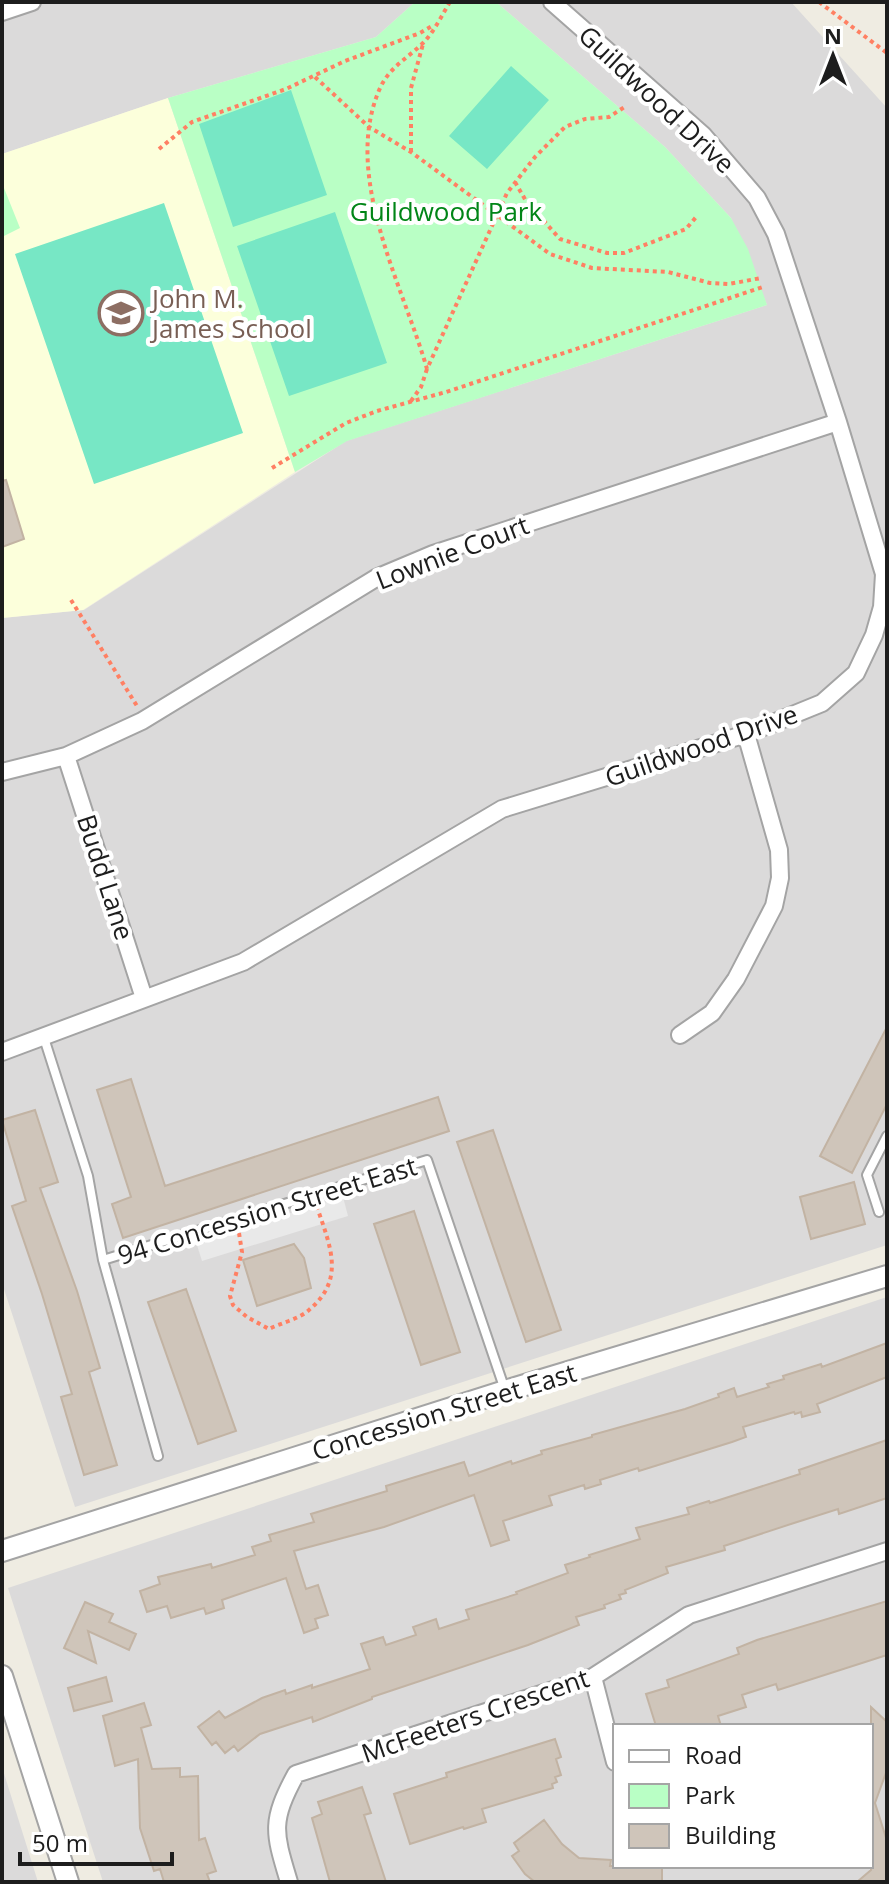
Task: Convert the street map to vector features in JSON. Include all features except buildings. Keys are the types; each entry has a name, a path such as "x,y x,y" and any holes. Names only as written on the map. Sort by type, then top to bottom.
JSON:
{"street":[{"path":"2,12 32,2"},
{"name":"Guildwood Drive","path":"2,1052 243,962 502,809 746,734 822,703 856,673 874,635 882,607 884,574 776,234 757,198 703,135 552,2"},
{"name":"Lownie Court","path":"2,772 66,756 142,721 376,578 433,554 838,422"},
{"path":"680,1035 712,1013 736,979 774,906 780,878 779,850 746,734"},
{"name":"Budd Lane","path":"66,756 144,998"},
{"name":"Concession Street East","path":"2,1551 505,1391 887,1276"},
{"name":"McFeeters Crescent","path":"289,1882 276,1837 280,1804 296,1774 593,1677 689,1615 887,1551"},
{"path":"2,1676 68,1882"},
{"path":"593,1677 613,1754"}],"lane":[{"name":"94 Concession Street East","path":"44,1038 88,1176 103,1260 158,1456"},
{"path":"879,1212 867,1175 887,1136"},
{"name":"94 Concession Street East","path":"103,1260 427,1160 505,1391"}],"path":[{"path":"427,369 378,223 369,166 369,127 380,89 388,74 424,42 450,2"},
{"path":"819,2 887,53"},
{"path":"159,149 192,122 315,77 345,61 436,24"},
{"path":"411,152 411,88 424,42"},
{"path":"315,77 369,127 411,152 550,254 592,268 668,272 710,283 729,284 761,278"},
{"path":"411,401 421,387 515,182 565,127 585,119 609,117 626,106"},
{"path":"515,182 526,201 560,239 607,253 624,253 686,229 697,216"},
{"path":"272,468 346,423 763,287"},
{"path":"71,600 135,701 142,721"},
{"path":"236,1219 242,1252 230,1296 233,1305 247,1317 269,1329 308,1312 329,1286 333,1267 330,1247 313,1196"}],"shaded area":[{"path":"2,2 415,2 376,37 168,98 2,154"},
{"path":"496,2 791,2 887,108 887,1245 75,1507 2,1283 2,618 84,610 346,441 767,305 731,218 665,147"},
{"name":"John M. James School","path":"168,98 295,472 83,610 2,618 2,154"},
{"path":"343,1197 348,1216 202,1261 196,1242"},
{"path":"887,1297 887,1882 103,1882 8,1588"},
{"path":"2,1767 38,1882 2,1882"}],"green space":[{"name":"Guildwood Park","path":"415,2 496,2 665,147 731,218 748,249 767,305 347,441 295,472 168,98 376,37"},
{"path":"511,66 549,100 487,169 449,136"},
{"path":"291,90 327,195 233,227 199,124"},
{"path":"2,183 20,228 2,237"},
{"path":"164,203 243,433 94,484 15,254"},
{"path":"335,212 387,363 289,396 237,246"}],"place":[{"name":"John M. James School","path":"121,313"}]}
